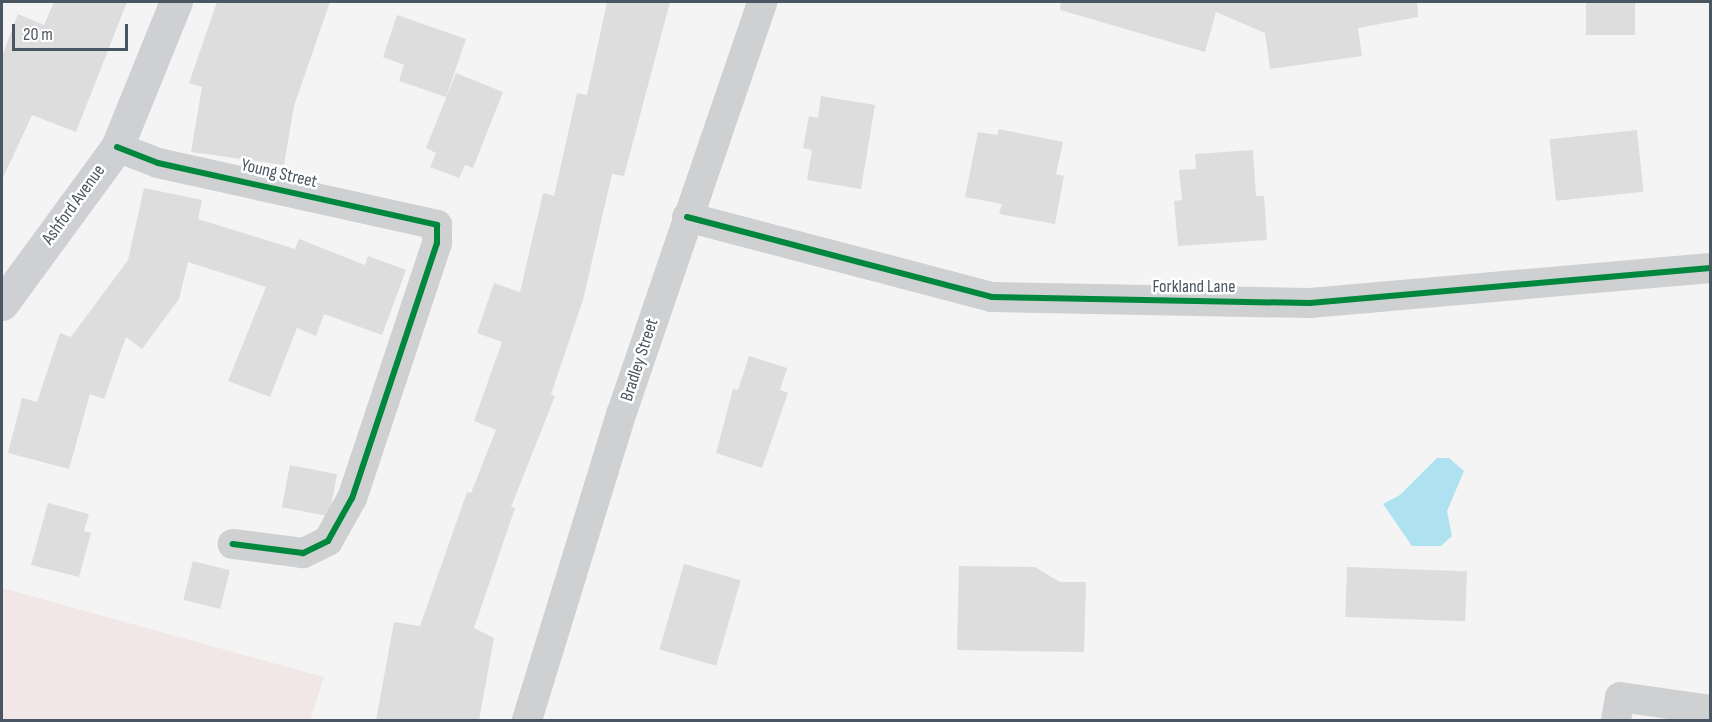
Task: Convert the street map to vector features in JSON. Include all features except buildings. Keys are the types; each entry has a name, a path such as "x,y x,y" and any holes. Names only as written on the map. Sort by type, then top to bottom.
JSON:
{"main road":[{"name":"Ashford Avenue","path":"2,303 117,147 176,2"}],"street":[{"name":"Bradley Street","path":"527,720 687,217 762,2"},
{"name":"Young Street","path":"117,147 158,163 437,225 437,243 352,498 328,541 303,553 233,544"},
{"name":"Forkland Lane","path":"687,217 993,297 1310,303 1710,268"},
{"path":"1616,720 1620,697 1710,710"}],"shaded area":[{"path":"2,588 324,677 310,720 2,720"}],"water":[{"path":"1437,458 1449,458 1464,471 1447,511 1452,536 1441,546 1412,546 1383,504 1400,495"}],"cycle path":[{"path":"117,147 158,163 437,225 437,243 352,498 328,541 303,553 233,544"},
{"path":"687,217 992,297 1310,303 1710,268"}]}
